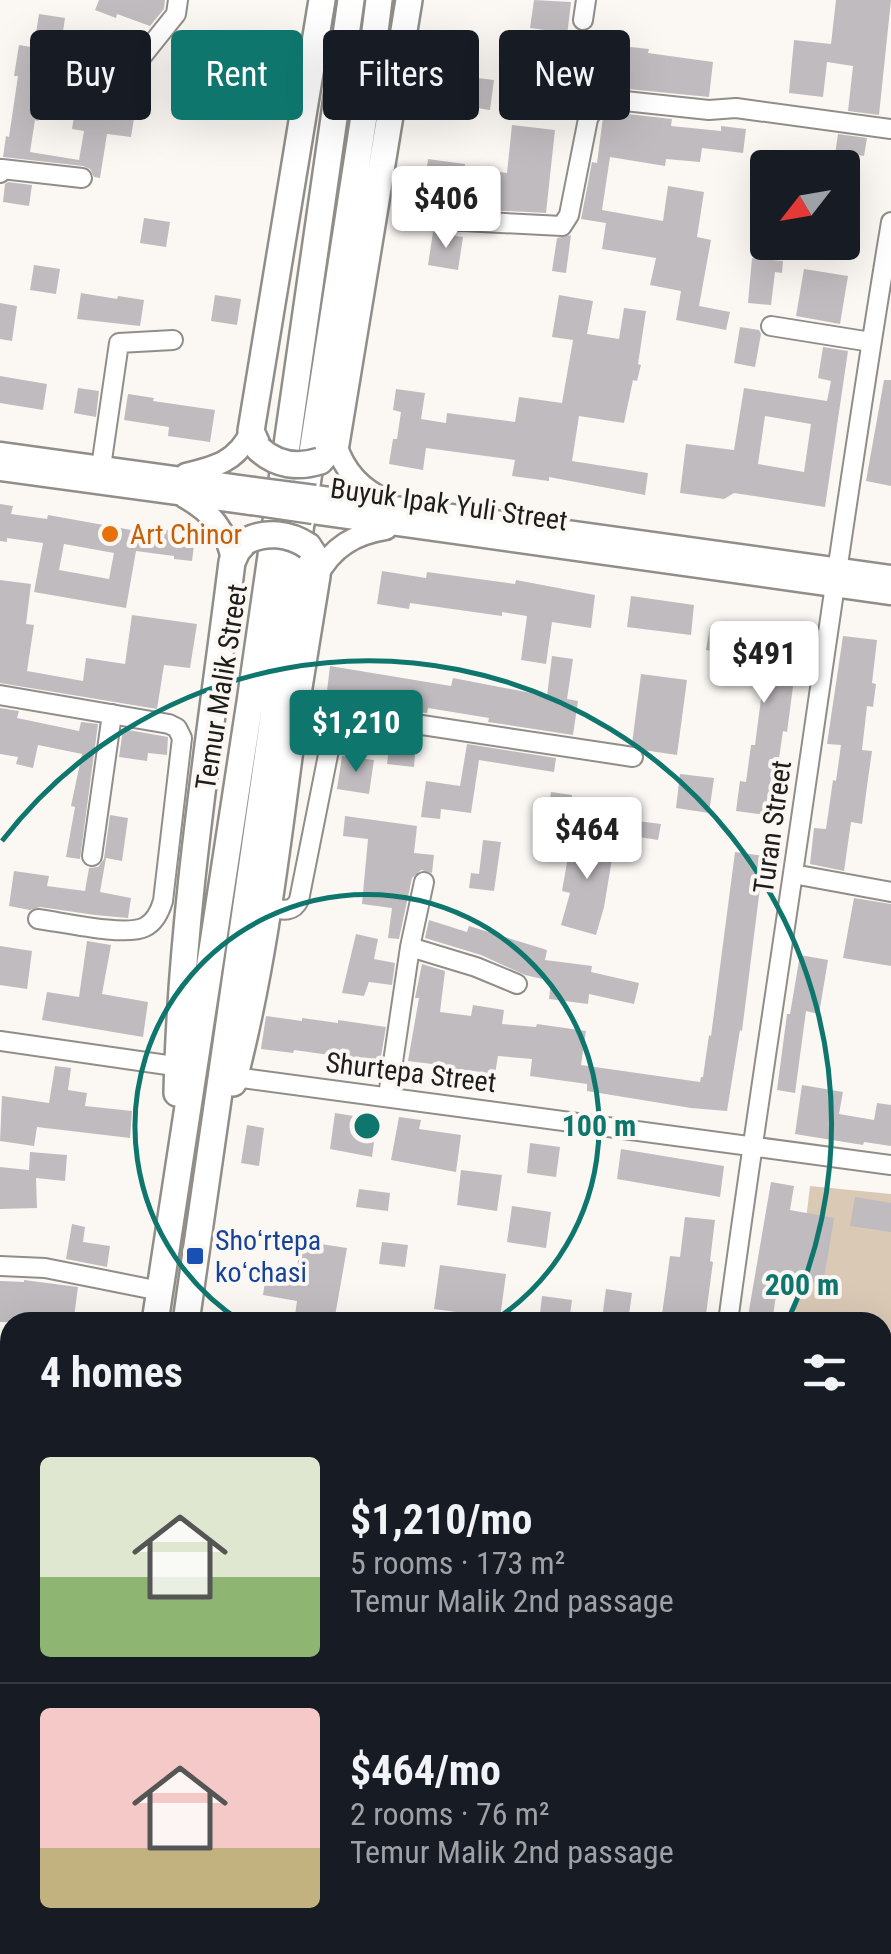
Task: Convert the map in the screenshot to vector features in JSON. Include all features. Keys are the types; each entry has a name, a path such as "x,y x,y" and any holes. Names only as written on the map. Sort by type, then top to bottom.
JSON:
{"highway":[{"path":"322,0 255,440 270,458 288,464 308,464 328,452 409,0"},
{"name":"Temur Malik Street","path":"157,1312 175,1194 186,1067 318,240 351,0"},
{"name":"Temur Malik Street","path":"375,30 379,0"},
{"path":"378,30 389,0"},
{"name":"Temur Malik Street","path":"187,1312 203,1200 228,1076 300,530 364,120"},
{"path":"186,1067 190,905 239,551 258,536 294,538 308,546 316,558 317,576 270,908 244,1041 228,1076"}],"main road":[{"path":"239,551 215,520 174,485 225,462 255,440"},
{"path":"328,452 361,485 408,518"},
{"name":"Buyuk Ipak Yuli Street","path":"0,453 101,467 174,485"},
{"name":"Buyuk Ipak Yuli Street","path":"0,470 174,485 834,577 891,594"},
{"path":"317,576 332,553 348,541 408,518"},
{"name":"Buyuk Ipak Yuli Street","path":"834,577 891,576"}],"street":[{"path":"151,45 176,14 178,0"},
{"path":"583,20 586,0"},
{"path":"423,219 562,226 570,215 588,119 594,106 606,99 708,110 736,108 891,129"},
{"path":"0,173 2,169 82,178"},
{"name":"Turan Street","path":"729,1312 834,577 878,336 891,222"},
{"path":"771,326 878,336"},
{"path":"101,467 118,343 174,340"},
{"path":"0,694 170,724 182,738 163,900 153,921 133,931 38,919"},
{"path":"92,856 112,714"},
{"path":"270,908 290,910 300,900 339,715 633,757"},
{"path":"793,874 891,892"},
{"path":"388,1096 410,947 424,882"},
{"path":"163,900 190,905"},
{"path":"410,947 516,984"},
{"path":"0,1041 186,1067"},
{"name":"Shurtepa Street","path":"228,1076 891,1164"},
{"path":"0,1266 45,1268 160,1291"}],"shaded area":[{"path":"810,1186 891,1194 891,1312 795,1312"}],"building":[{"path":"99,0 165,0 164,9 150,26 95,10"},
{"path":"534,0 571,2 568,30 530,28"},
{"path":"836,0 891,0 879,115 848,111 853,66 827,62 823,97 789,93 794,40 831,44"},
{"path":"39,14 65,18 63,30 37,30"},
{"path":"19,45 30,47 30,120 35,120 30,152 79,160 84,131 72,129 73,120 134,120 131,137 107,134 100,178 83,166 3,157 18,76 14,76"},
{"path":"630,47 713,62 709,97 630,89"},
{"path":"479,78 494,80 490,110 479,108"},
{"path":"630,114 672,119 671,126 746,129 743,153 702,148 700,162 666,159 665,166 610,157 602,210 663,221 668,186 704,192 697,237 711,240 699,306 730,312 726,330 676,320 681,291 650,285 656,258 602,249 606,223 581,219 592,162 597,163 603,120 630,120"},
{"path":"512,125 555,130 546,213 488,210 491,171 507,173"},
{"path":"838,134 867,138 864,156 860,150 836,150"},
{"path":"428,159 465,164 459,208 422,207"},
{"path":"8,182 32,185 29,206 3,202"},
{"path":"144,218 170,222 166,247 140,243"},
{"path":"433,232 463,237 458,270 428,265"},
{"path":"571,235 566,273 552,271 557,238"},
{"path":"752,260 783,261 782,273 775,272 771,305 748,303"},
{"path":"34,265 60,269 56,294 30,290"},
{"path":"804,269 848,276 840,324 796,316"},
{"path":"81,293 144,300 140,326 77,319"},
{"path":"215,295 241,299 237,325 211,321"},
{"path":"559,295 593,301 587,334 619,339 624,308 646,311 638,364 641,365 637,381 633,380 624,423 579,416 572,461 648,473 645,495 549,477 549,481 512,476 515,460 426,448 423,470 389,464 401,412 393,410 396,389 425,393 421,419 446,423 447,413 515,422 519,397 562,403 573,340 552,337"},
{"path":"0,303 17,306 12,341 0,339"},
{"path":"740,327 759,330 761,334 755,367 734,363"},
{"path":"823,347 848,351 825,507 734,493 724,499 680,493 686,444 734,450 744,388 827,401 831,381 818,378","holes":["765,416 811,424 804,472 758,464"]},
{"path":"0,376 47,384 43,410 0,403"},
{"path":"884,380 891,380 891,486 866,481"},
{"path":"78,388 99,391 96,417 74,413"},
{"path":"128,394 215,410 210,442 168,436 169,427 124,420"},
{"path":"0,504 13,506 11,514 47,519 48,515 148,533 149,527 195,537 192,561 136,551 126,608 34,592 43,543 7,538 7,542 0,541","holes":["64,544 114,553 109,579 59,570"]},
{"path":"382,571 426,578 427,572 515,584 516,580 595,595 591,628 552,622 546,664 521,660 527,616 410,603 409,609 377,604"},
{"path":"0,580 31,584 26,624 34,625 27,671 83,681 86,658 125,664 132,615 197,624 190,668 164,665 157,709 0,683"},
{"path":"631,596 694,605 691,635 627,627"},
{"path":"710,627 806,642 803,665 796,664 787,732 783,731 776,779 771,778 766,815 736,811 740,781 746,782 751,745 755,745 766,660 706,650"},
{"path":"843,636 877,640 873,707 867,706 862,750 872,751 862,824 851,822 844,871 810,864 814,828 826,829 833,780 836,781 841,745 827,744"},
{"path":"552,656 573,659 567,699 578,701 573,735 428,708 427,713 326,699 330,666 451,686 453,678 547,696"},
{"path":"641,674 687,680 677,755 643,750 632,744"},
{"path":"0,708 19,711 17,718 79,731 81,722 98,724 80,859 66,857 82,754 38,745 33,768 16,764 18,757 0,754"},
{"path":"123,729 168,737 167,755 148,753 147,761 119,757"},
{"path":"390,740 416,743 414,767 387,764"},
{"path":"467,744 556,758 554,772 479,760 471,813 441,809 440,819 421,817 426,781 460,786"},
{"path":"342,756 374,760 369,794 337,789"},
{"path":"680,774 714,778 709,813 676,808"},
{"path":"551,792 572,795 567,827 546,824"},
{"path":"110,815 128,818 122,861 106,858 100,892 131,898 128,918 9,906 14,871 49,876 47,886 85,891 89,868 98,867 104,859"},
{"path":"345,816 417,826 414,853 434,855 432,873 421,870 412,878 399,939 388,938 392,908 362,904 368,839 343,836"},
{"path":"622,819 661,824 658,840 620,834"},
{"path":"572,834 615,841 596,935 561,925 570,893 562,891"},
{"path":"483,840 501,842 494,891 469,888 471,873 479,874"},
{"path":"735,852 764,856 742,1031 727,1111 587,1091 587,1084 530,1076 532,1059 498,1056 495,1074 431,1070 432,1064 408,1061 422,964 445,971 440,1012 471,1016 473,1005 504,1010 502,1024 586,1031 581,1065 700,1082 711,1036"},
{"path":"854,898 891,904 891,966 843,958"},
{"path":"429,920 467,932 469,926 547,950 545,960 592,966 591,972 639,983 634,1004 589,994 588,1004 549,999 551,981 425,938"},
{"path":"356,934 378,939 374,959 395,963 392,985 369,982 364,996 342,993"},
{"path":"87,941 111,945 102,994 148,1002 143,1037 42,1020 47,992 79,997"},
{"path":"0,946 32,951 27,989 0,985"},
{"path":"800,955 828,960 819,1014 806,1011 795,1093 777,1090"},
{"path":"266,1016 386,1027 380,1062 261,1049"},
{"path":"55,1066 71,1068 68,1090 87,1093 85,1106 132,1111 130,1138 37,1127 34,1146 0,1141 2,1096 49,1103"},
{"path":"802,1085 843,1092 839,1114 874,1120 877,1103 891,1105 891,1146 795,1134"},
{"path":"361,1110 378,1112 372,1157 330,1149 335,1113 360,1117"},
{"path":"399,1117 421,1120 419,1129 461,1135 456,1172 391,1160"},
{"path":"247,1125 264,1128 259,1166 241,1163"},
{"path":"530,1143 560,1147 556,1177 527,1173"},
{"path":"621,1149 724,1166 720,1197 617,1179"},
{"path":"30,1152 67,1155 65,1181 36,1178 37,1208 0,1209 0,1167 29,1170"},
{"path":"461,1170 502,1175 497,1211 457,1205"},
{"path":"771,1182 794,1186 790,1210 834,1218 823,1284 779,1276 774,1312 749,1312"},
{"path":"359,1189 390,1193 388,1211 356,1207"},
{"path":"855,1197 891,1203 891,1232 850,1226"},
{"path":"512,1206 551,1212 546,1248 507,1242"},
{"path":"685,1217 715,1220 706,1312 662,1312 670,1256 680,1257"},
{"path":"72,1224 85,1227 83,1242 110,1246 107,1267 66,1259"},
{"path":"301,1241 347,1248 336,1312 295,1312 297,1301 263,1295 266,1275 295,1280"},
{"path":"382,1242 408,1245 405,1267 379,1264"},
{"path":"440,1265 506,1274 501,1312 434,1309"},
{"path":"0,1281 78,1287 75,1312 0,1312"},
{"path":"606,1289 632,1293 629,1312 603,1312"},
{"path":"542,1296 572,1300 570,1312 540,1312"}],"place":[{"name":"Art Chinor","path":"110,534"},
{"name":"Shoʻrtepa koʻchasi","path":"195,1256"}]}
